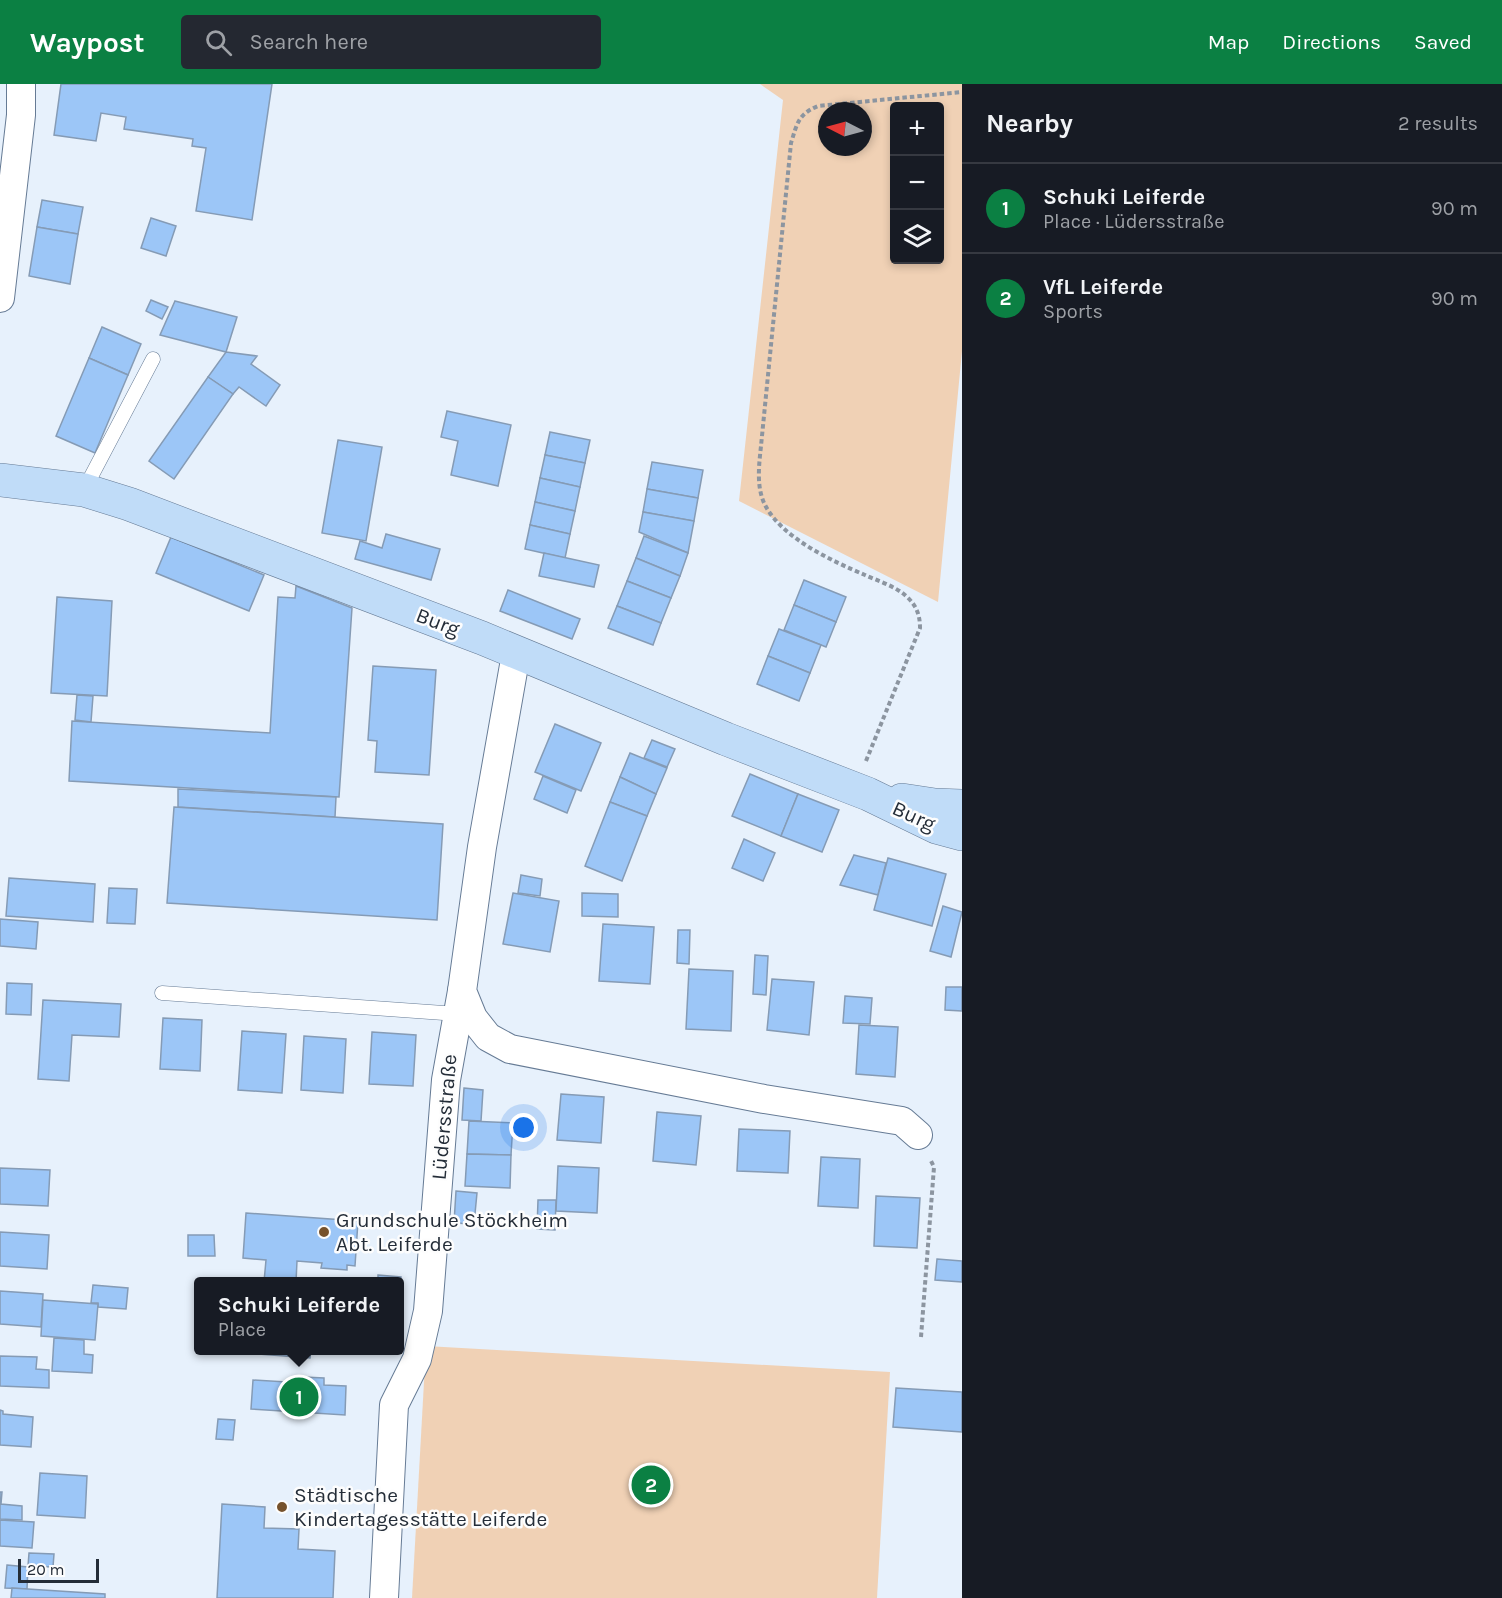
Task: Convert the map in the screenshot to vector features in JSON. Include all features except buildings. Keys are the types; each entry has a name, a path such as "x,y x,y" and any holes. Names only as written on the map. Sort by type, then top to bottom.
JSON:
{"street":[{"path":"0,298 21,115 21,84"},
{"name":"Burg","path":"0,480 84,490 129,504 482,638 516,654 861,792 936,826 962,834"},
{"name":"Lüdersstraße","path":"384,1598 394,1405 417,1359 428,1311 446,1080 516,654"},
{"name":"Burg","path":"861,792 935,805 962,806"},
{"path":"460,1002 488,1036 510,1049 764,1100 902,1121 918,1135"}],"lane":[{"path":"84,490 153,358"},
{"path":"162,993 460,1002"}],"path":[{"path":"861,792 920,628 920,615 904,595 893,588 817,552 774,519 764,503 759,471 791,143 796,126 805,111 818,106 962,92"},
{"path":"918,1135 934,1167 921,1337"}],"shaded area":[{"path":"760,84 962,84 962,351 938,602 739,501 783,100"},
{"path":"426,1346 890,1372 877,1598 412,1598"}],"place":[{"name":"Grundschule Stöckheim Abt. Leiferde","path":"324,1232"},
{"name":"Schuki Leiferde","path":"299,1397"},
{"name":"VfL Leiferde","path":"651,1485"},
{"name":"Städtische Kindertagesstätte Leiferde","path":"282,1507"}]}
